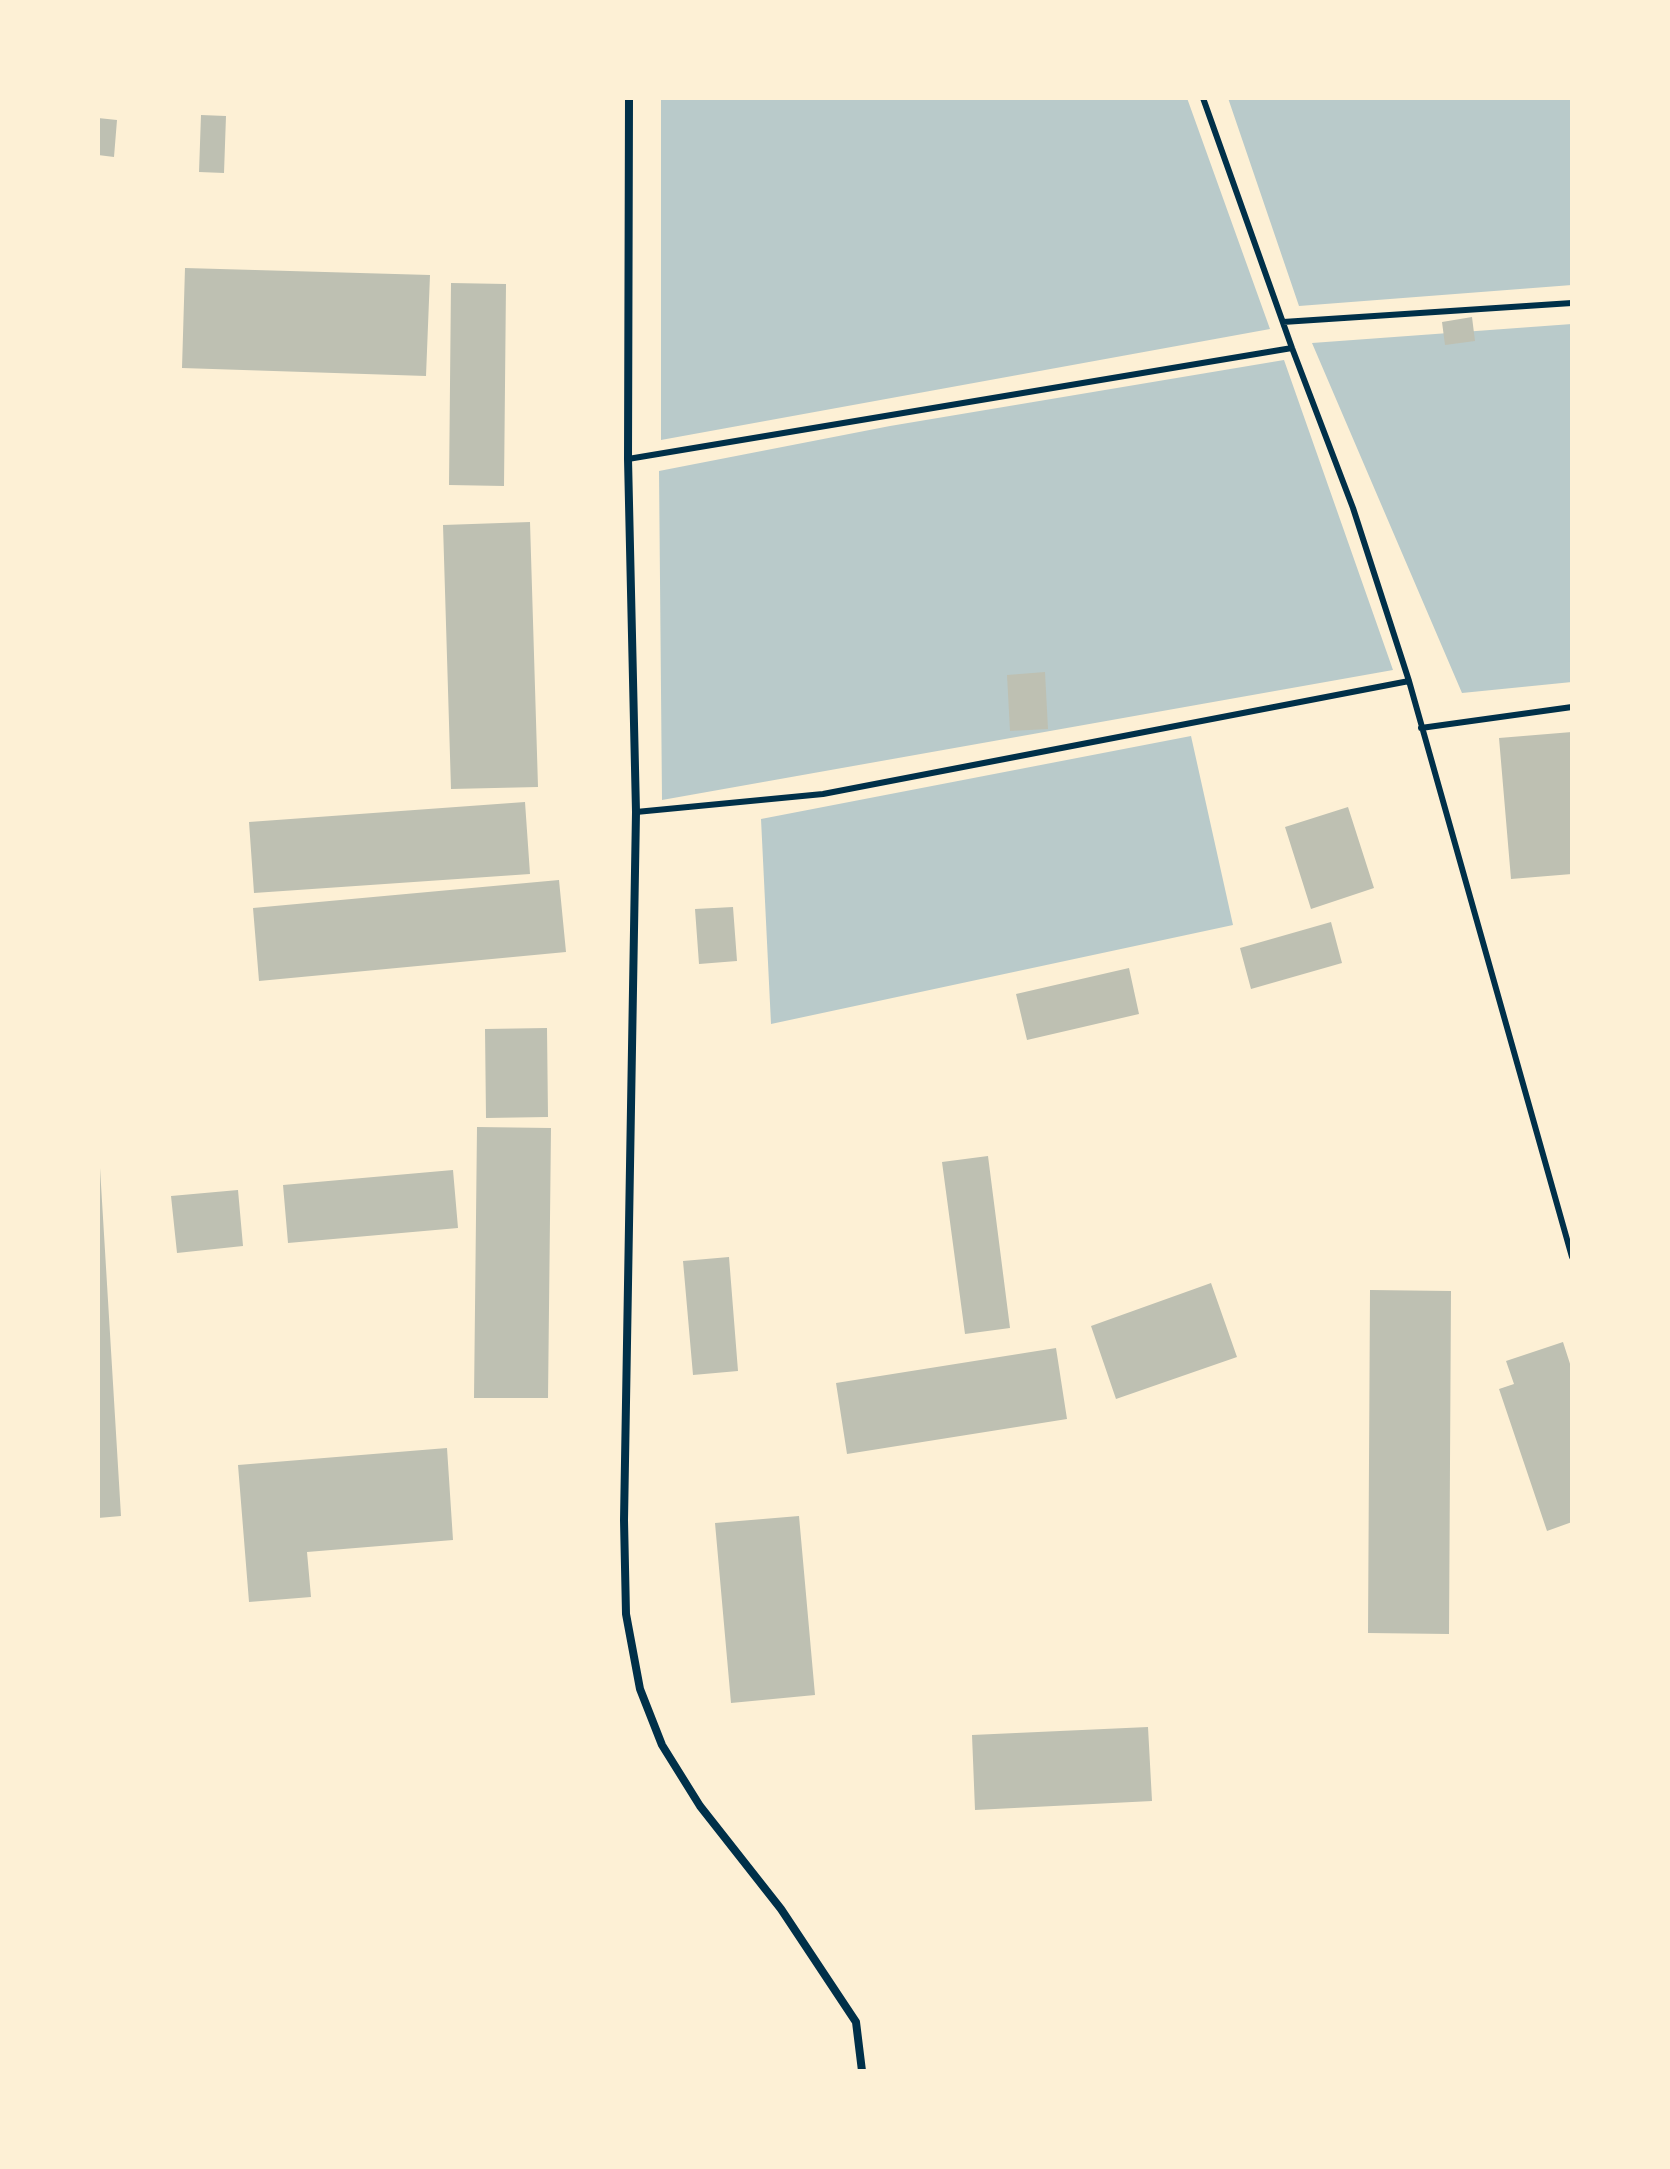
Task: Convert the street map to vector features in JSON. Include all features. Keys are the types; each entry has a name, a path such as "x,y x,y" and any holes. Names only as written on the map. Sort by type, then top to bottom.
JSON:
{"street":[{"path":"629,98 628,459 636,812 624,1520 626,1614 640,1689 662,1745 700,1806 781,1909 856,2022 862,2071"}],"lane":[{"path":"1203,98 1353,508 1409,681 1572,1257"},
{"path":"1283,322 1572,303"},
{"path":"628,459 1292,348"},
{"path":"636,812 823,794 1409,681"},
{"path":"1421,728 1572,707"}],"shaded area":[{"path":"661,98 1187,98 1270,329 661,440"},
{"path":"1228,98 1572,98 1572,285 1299,306"},
{"path":"1572,324 1572,682 1462,693 1312,343"},
{"path":"1284,360 1393,670 662,800 659,471 890,426"},
{"path":"1191,736 1233,925 771,1024 761,819"}],"building":[{"path":"201,115 226,116 224,173 199,172"},
{"path":"98,118 117,120 114,157 98,155"},
{"path":"185,268 430,275 426,376 182,368"},
{"path":"451,283 506,284 504,486 449,485"},
{"path":"1472,317 1475,341 1445,345 1442,322"},
{"path":"530,522 538,787 451,789 443,525"},
{"path":"1045,672 1048,729 1010,731 1007,675"},
{"path":"1572,732 1572,874 1511,879 1499,738"},
{"path":"525,802 530,874 254,893 249,822"},
{"path":"1348,807 1374,888 1311,909 1285,827"},
{"path":"559,880 566,952 259,981 253,908"},
{"path":"733,907 737,961 699,964 695,909"},
{"path":"1331,922 1342,963 1251,989 1240,948"},
{"path":"1129,968 1139,1014 1027,1040 1016,994"},
{"path":"547,1028 548,1117 486,1118 485,1029"},
{"path":"477,1127 551,1128 548,1398 474,1398"},
{"path":"988,1156 1010,1328 965,1334 942,1162"},
{"path":"98,1168 121,1516 98,1518"},
{"path":"453,1170 458,1228 288,1243 283,1185"},
{"path":"238,1190 243,1246 177,1253 171,1196"},
{"path":"729,1257 738,1371 693,1375 683,1261"},
{"path":"1211,1283 1237,1357 1116,1399 1091,1326"},
{"path":"1370,1290 1451,1291 1449,1634 1368,1633"},
{"path":"1563,1342 1572,1370 1572,1522 1547,1531 1499,1389 1514,1384 1506,1361"},
{"path":"1056,1348 1067,1419 847,1454 836,1383"},
{"path":"447,1448 453,1540 307,1552 311,1597 249,1602 238,1465"},
{"path":"799,1516 815,1695 731,1703 715,1523"},
{"path":"1148,1727 1152,1801 975,1810 972,1735"}]}
